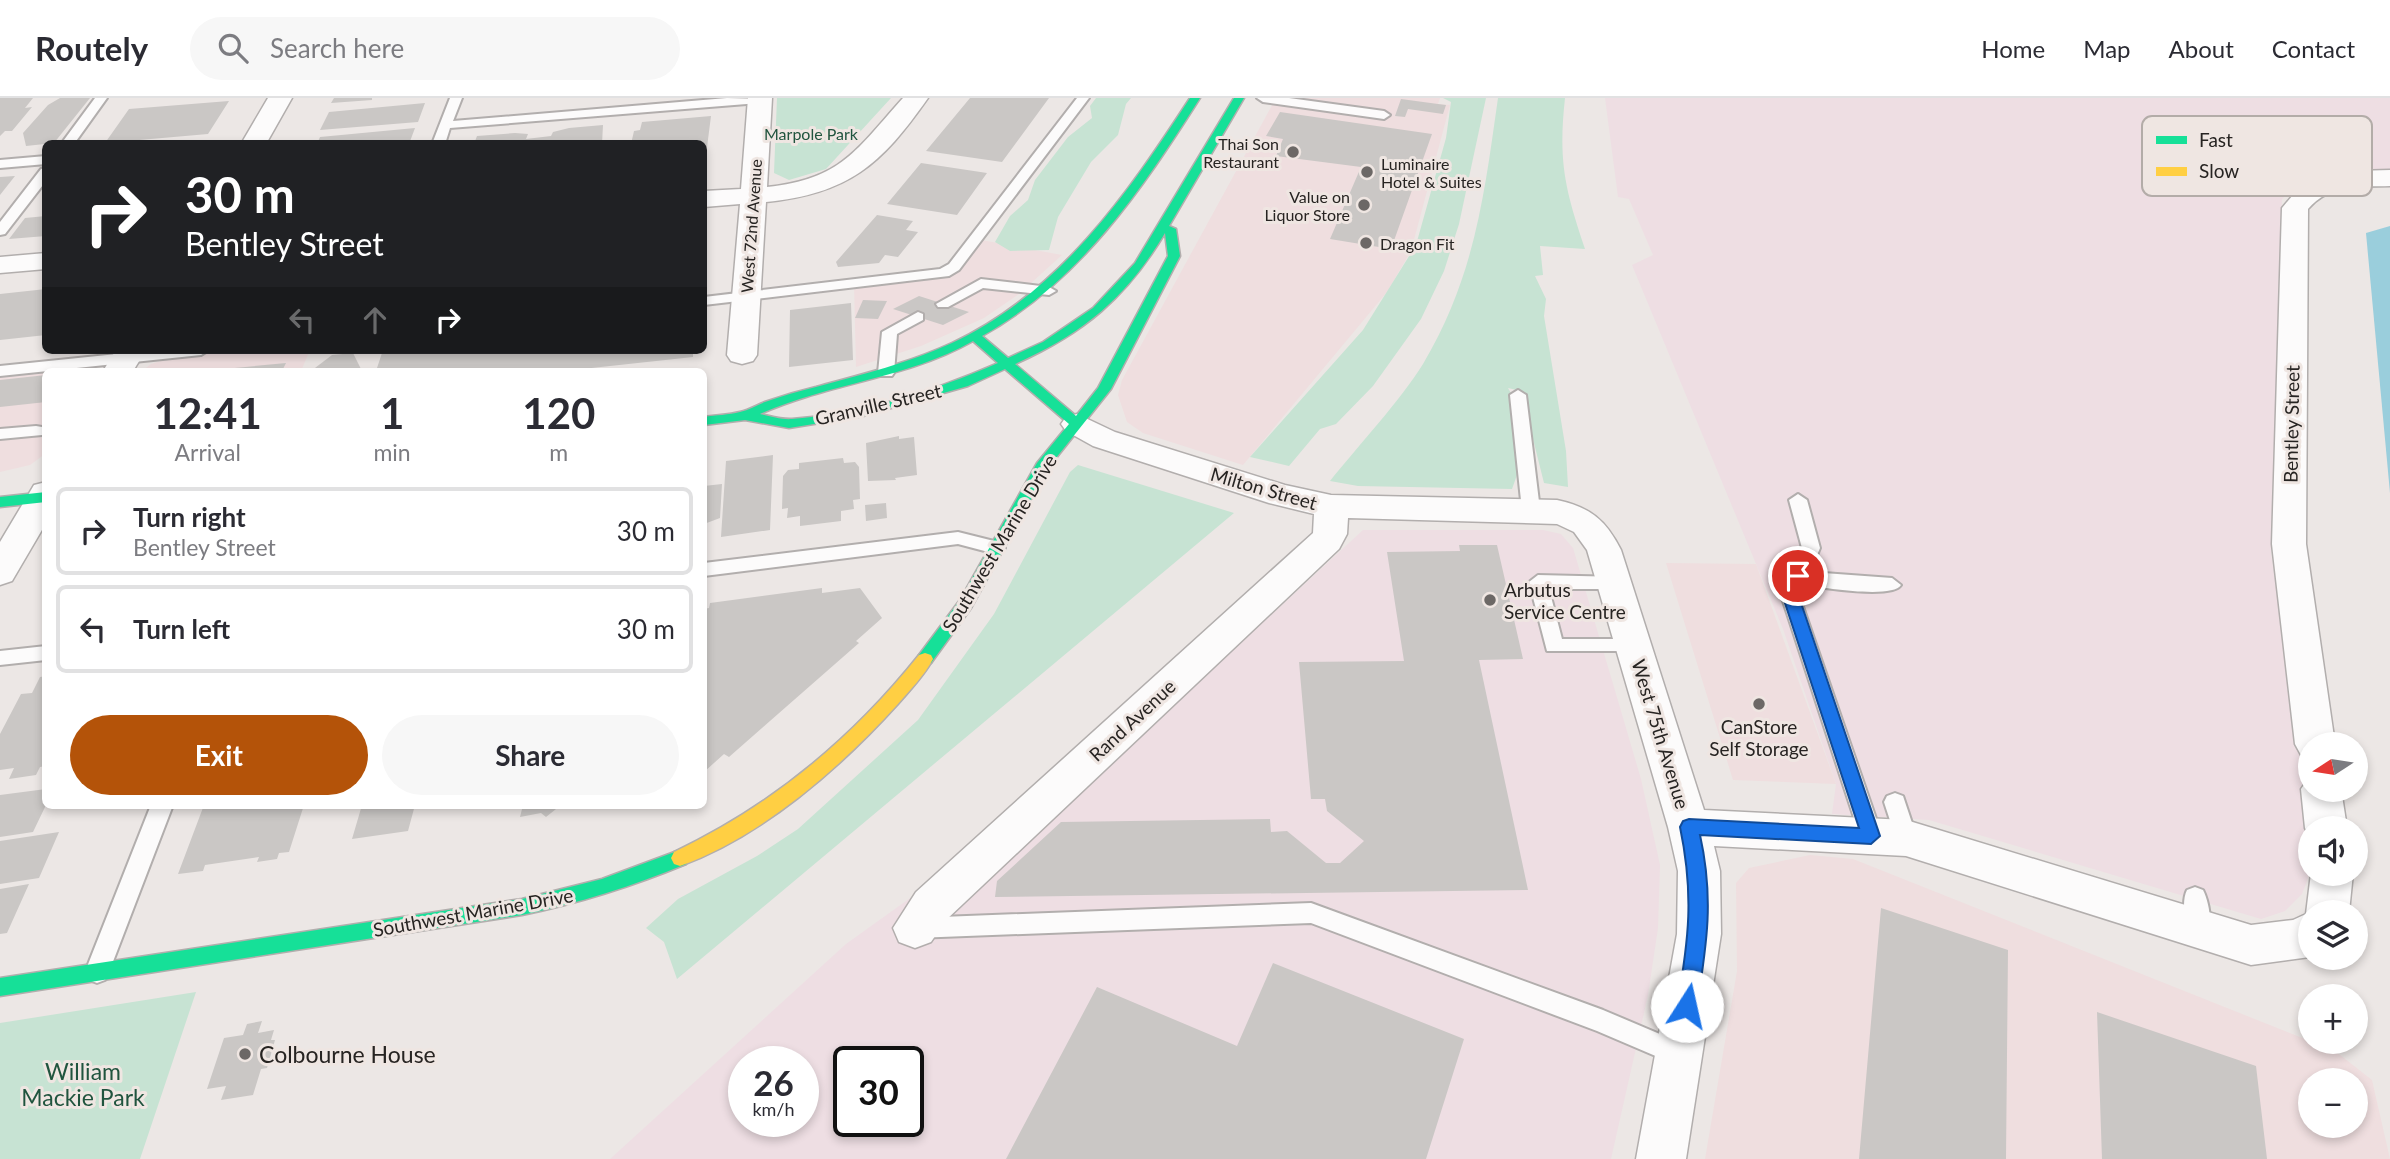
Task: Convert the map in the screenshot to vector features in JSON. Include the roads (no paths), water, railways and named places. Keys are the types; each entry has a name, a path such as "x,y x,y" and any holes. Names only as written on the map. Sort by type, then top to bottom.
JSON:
{"main road":[{"path":"978,339 1049,291 1092,247 1128,202 1195,98"},
{"path":"1007,364 1047,345 1097,311 1139,265 1240,98"},
{"name":"Southwest Marine Drive","path":"0,986 533,905 639,876 710,845 778,803 869,722 940,642 966,604 1042,466 1104,389 1174,256 1168,220"},
{"name":"Milton Street","path":"978,339 1077,424"},
{"name":"Granville Street","path":"745,416 787,397 886,373 978,339"},
{"name":"Granville Street","path":"707,421 745,416 789,424 863,412 963,383 1007,364"},
{"path":"0,502 42,496"}],"street":[{"path":"255,140 280,98"},
{"path":"707,199 812,187 837,177 850,169 915,98"},
{"name":"West 72nd Avenue","path":"742,355 760,99"},
{"name":"Bentley Street","path":"2372,179 2390,178"},
{"name":"Bentley Street","path":"2305,196 2295,208 2289,544 2282,575 2313,732"},
{"path":"0,265 42,261"},
{"name":"Milton Street","path":"1077,424 1117,443 1281,495 1331,506 1371,509 1531,510 1570,514 1588,524"},
{"path":"0,572 42,501"},
{"name":"Rand Avenue","path":"915,928 931,906 1327,540 1331,534 1331,506"},
{"name":"West 75th Avenue","path":"1588,524 1604,550 1689,827 1699,871 1699,934 1661,1159"},
{"path":"1689,827 1891,825 2197,913 2250,945 2298,940"}],"lane":[{"path":"70,140 101,98"},
{"path":"439,140 456,98"},
{"path":"707,301 944,273 954,267 1083,98"},
{"path":"1263,98 1384,115"},
{"path":"445,125 760,99"},
{"path":"0,164 42,160"},
{"path":"0,231 42,177"},
{"path":"943,303 981,283 1049,291"},
{"path":"886,373 890,332 918,317"},
{"path":"0,371 171,354"},
{"path":"1518,395 1531,510"},
{"path":"0,434 36,431"},
{"path":"1798,500 1811,548 1790,594 1891,825"},
{"path":"707,570 958,538 996,548"},
{"path":"1798,576 1826,582 1892,585"},
{"path":"1614,582 1538,582 1554,646 1634,646"},
{"path":"0,658 42,653"},
{"path":"97,972 160,809"},
{"path":"915,928 1311,913 1603,1021 1679,1054"}],"water":[{"path":"2390,226 2390,493 2366,233"}],"place":[{"name":"Thai Son Restaurant","path":"1293,152"},
{"name":"Luminaire Hotel & Suites","path":"1367,172"},
{"name":"Value on Liquor Store","path":"1364,205"},
{"name":"Dragon Fit","path":"1366,243"},
{"name":"Arbutus Service Centre","path":"1490,600"},
{"name":"CanStore Self Storage","path":"1759,704"},
{"name":"Colbourne House","path":"245,1054"}],"park label":[{"name":"Marpole Park","path":"811,133"},
{"name":"William Mackie Park","path":"83,1084"}]}
